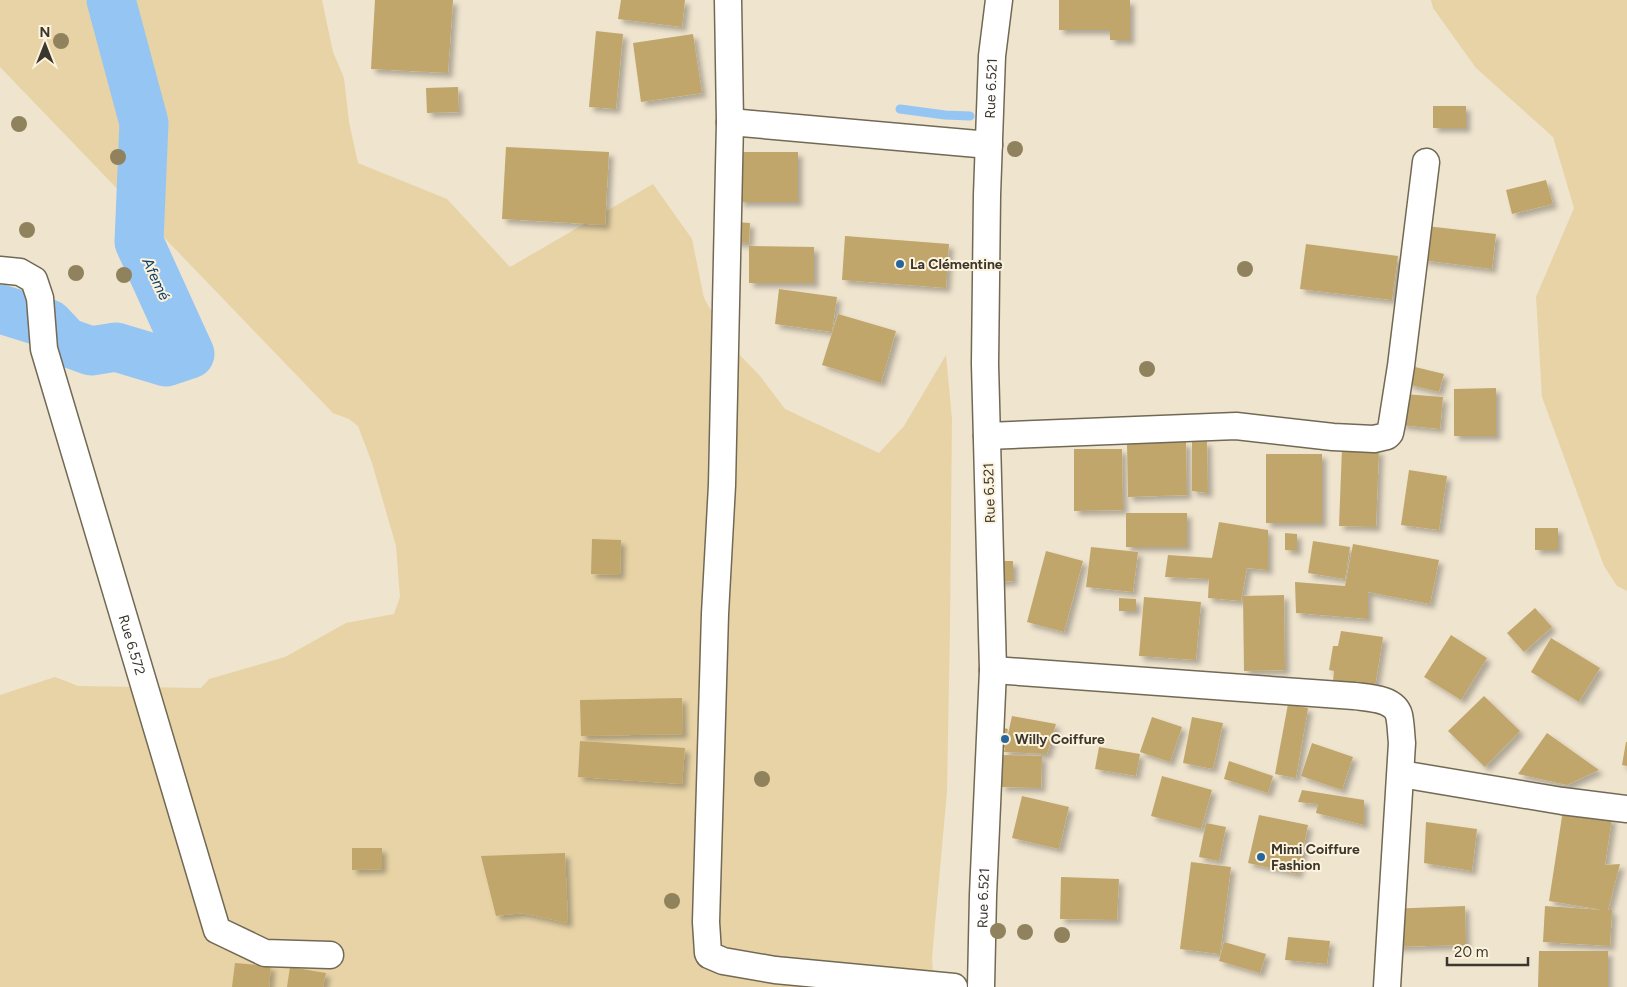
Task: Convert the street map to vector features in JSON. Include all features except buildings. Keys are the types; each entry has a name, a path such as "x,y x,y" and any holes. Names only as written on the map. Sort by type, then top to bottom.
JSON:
{"street":[{"path":"728,0 730,122 722,486 715,614 706,922 707,951 710,956 724,961 774,970 954,987"},
{"name":"Rue 6.521","path":"981,987 993,670 984,364 992,56 999,0"},
{"path":"730,122 989,146"},
{"path":"987,436 1236,426 1333,437 1374,439 1387,436 1390,433 1392,423 1401,366 1426,162"},
{"name":"Rue 6.572","path":"0,270 20,272 34,280 40,298 44,349 217,930 264,953 330,954"},
{"path":"993,670 1322,693 1381,700 1393,705 1399,714 1402,743 1387,987"},
{"path":"1401,774 1562,801 1627,809"}],"shaded area":[{"path":"0,0 322,0 333,52 344,78 349,122 358,163 447,199 510,267 653,184 692,239 704,298 732,347 760,376 785,409 879,453 904,426 946,355 952,419 947,791 932,958 934,987 0,987 0,695 55,677 78,686 201,688 209,679 285,657 346,623 394,614 400,597 396,546 372,463 358,426 349,419 333,413 0,67"},
{"path":"1431,0 1627,0 1627,591 1617,586 1604,566 1542,397 1536,297 1574,208 1553,137 1476,68 1433,8"}],"waterway":[{"name":"Afemé","path":"0,309 49,324 66,342 91,351 116,347 166,362 190,354 139,242 144,123 111,0"},
{"path":"900,109 970,116"}],"place":[{"name":"La Clémentine","path":"900,264"},
{"name":"Willy Coiffure","path":"1005,739"},
{"name":"Mimi Coiffure Fashion","path":"1261,857"}]}
